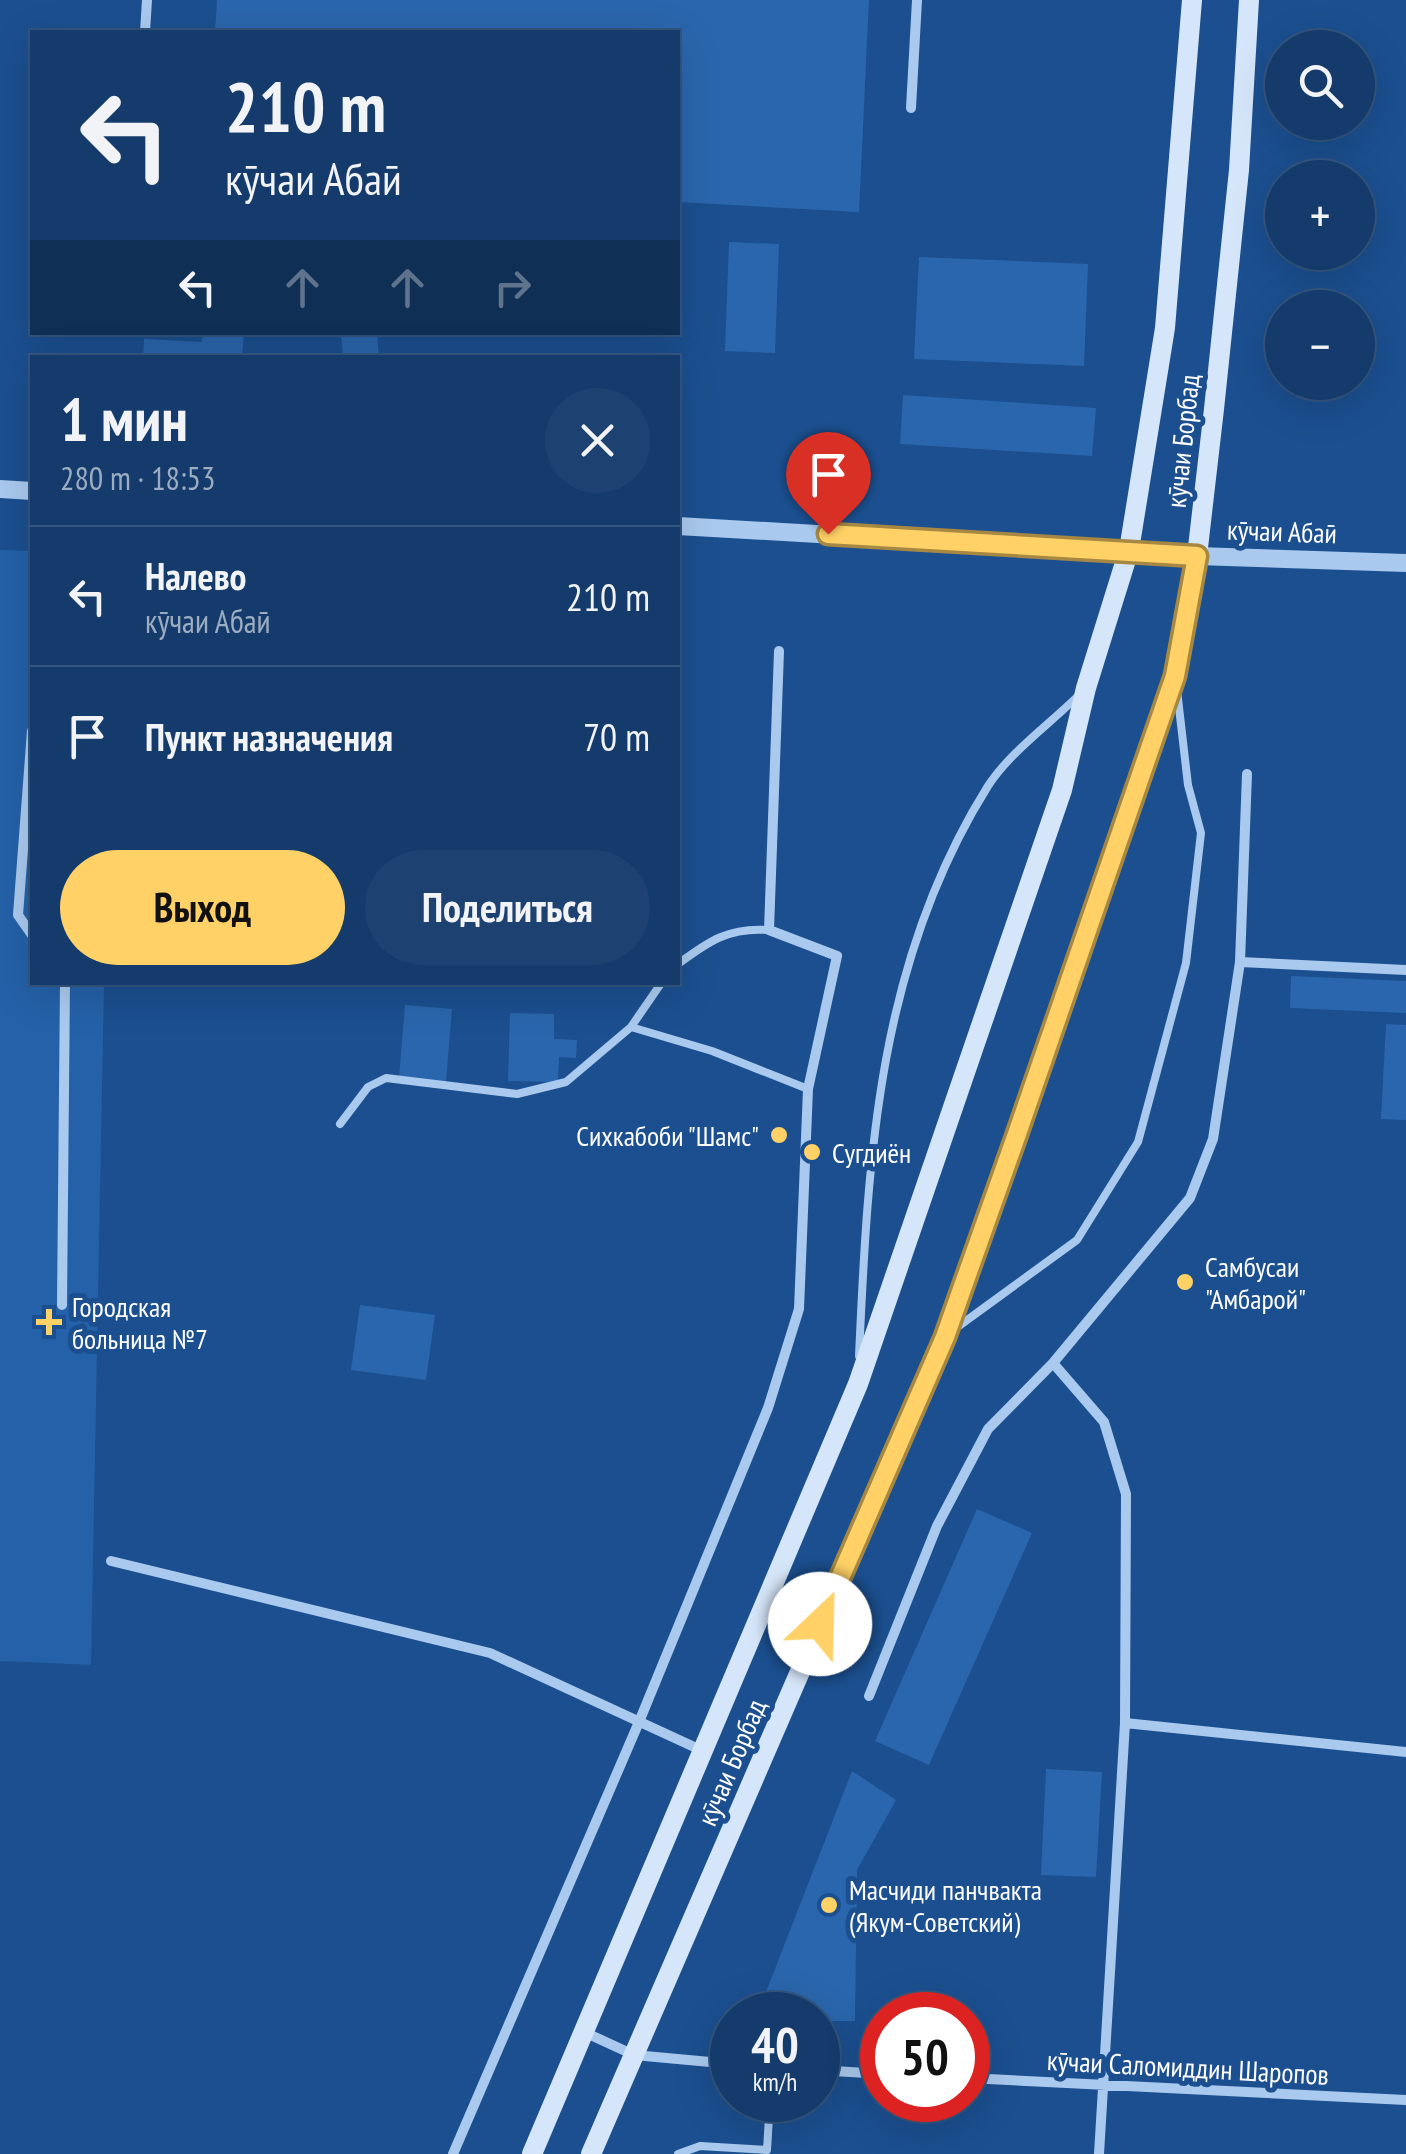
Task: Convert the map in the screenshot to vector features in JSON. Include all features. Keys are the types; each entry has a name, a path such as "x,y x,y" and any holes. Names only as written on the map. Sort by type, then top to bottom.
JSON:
{"main road":[{"name":"кӯчаи Борбад","path":"532,2154 858,1384 1056,808 1086,688 1130,550 1165,328 1192,0"},
{"name":"кӯчаи Борбад","path":"591,2154 945,1337 1175,676 1197,556 1239,170 1249,0"}],"street":[{"path":"145,30 146,0"},
{"path":"910,108 917,0"},
{"path":"0,489 30,491"},
{"name":"кӯчаи Абаӣ","path":"680,526 1197,556 1406,563"},
{"path":"452,2154 639,1722 768,1408 798,1309 808,1089 836,956 769,930 779,652"},
{"path":"30,757 18,916 30,931"},
{"path":"869,1696 937,1526 988,1429 1054,1363 1190,1198 1213,1139 1240,962 1247,774"},
{"path":"1240,962 1406,970"},
{"path":"62,1305 65,985"},
{"path":"1054,1363 1104,1422 1126,1494 1125,1723 1099,2154"},
{"path":"111,1561 490,1654 702,1751"},
{"path":"1125,1723 1406,1752"},
{"path":"584,2032 634,2054 710,2062"},
{"name":"кӯчаи Саломиддин Шаропов","path":"990,2079 1406,2100"}],"lane":[{"path":"945,1337 1077,1240 1138,1142 1186,963 1201,833 1188,785 1175,676"},
{"path":"858,1384 867,1184 886,1046 922,914 990,783 1086,688"},
{"path":"680,962 715,936 742,928 769,930"},
{"path":"340,1124 368,1087 386,1078 517,1094 566,1082 631,1027 660,985"},
{"path":"631,1027 712,1051 808,1089"},
{"path":"678,2154 700,2146 767,2152 769,2122"}],"shaded area":[{"name":"Городская больница №7","path":"0,550 30,551 30,985 104,985 91,1665 0,1661"}],"building":[{"path":"217,0 869,0 859,212 680,202 680,30 215,30"},
{"path":"729,242 779,244 775,353 725,351"},
{"path":"919,257 1088,264 1084,366 914,359"},
{"path":"203,335 244,335 242,355 143,355 144,339 202,342"},
{"path":"341,335 377,335 379,355 343,355"},
{"path":"903,395 1096,408 1092,456 900,444"},
{"path":"1291,976 1406,981 1406,1013 1290,1008"},
{"path":"405,1005 452,1009 446,1082 399,1078"},
{"path":"510,1013 554,1014 554,1039 577,1040 576,1058 559,1057 558,1082 508,1081"},
{"path":"1386,1024 1406,1025 1406,1120 1381,1119"},
{"path":"360,1305 435,1315 426,1380 351,1370"},
{"path":"977,1509 1032,1533 929,1765 875,1741"},
{"path":"1046,1769 1102,1772 1096,1877 1041,1875"},
{"name":"Масчиди панчвакта (Якум-Советский)","path":"852,1771 896,1800 857,1870 855,2021 840,2021 840,1992 766,1992"}],"place":[{"name":"Сихкабоби \"Шамс\"","path":"779,1135"},
{"name":"Сугдиён","path":"812,1152"},
{"name":"Самбусаи \"Амбарой\"","path":"1185,1282"},
{"name":"Городская больница №7","path":"49,1322"},
{"name":"Масчиди панчвакта (Якум-Советский)","path":"829,1905"}],"route":[{"path":"820,1624 945,1337 1017,1134 1100,884 1175,676 1197,556 828,534"}]}
